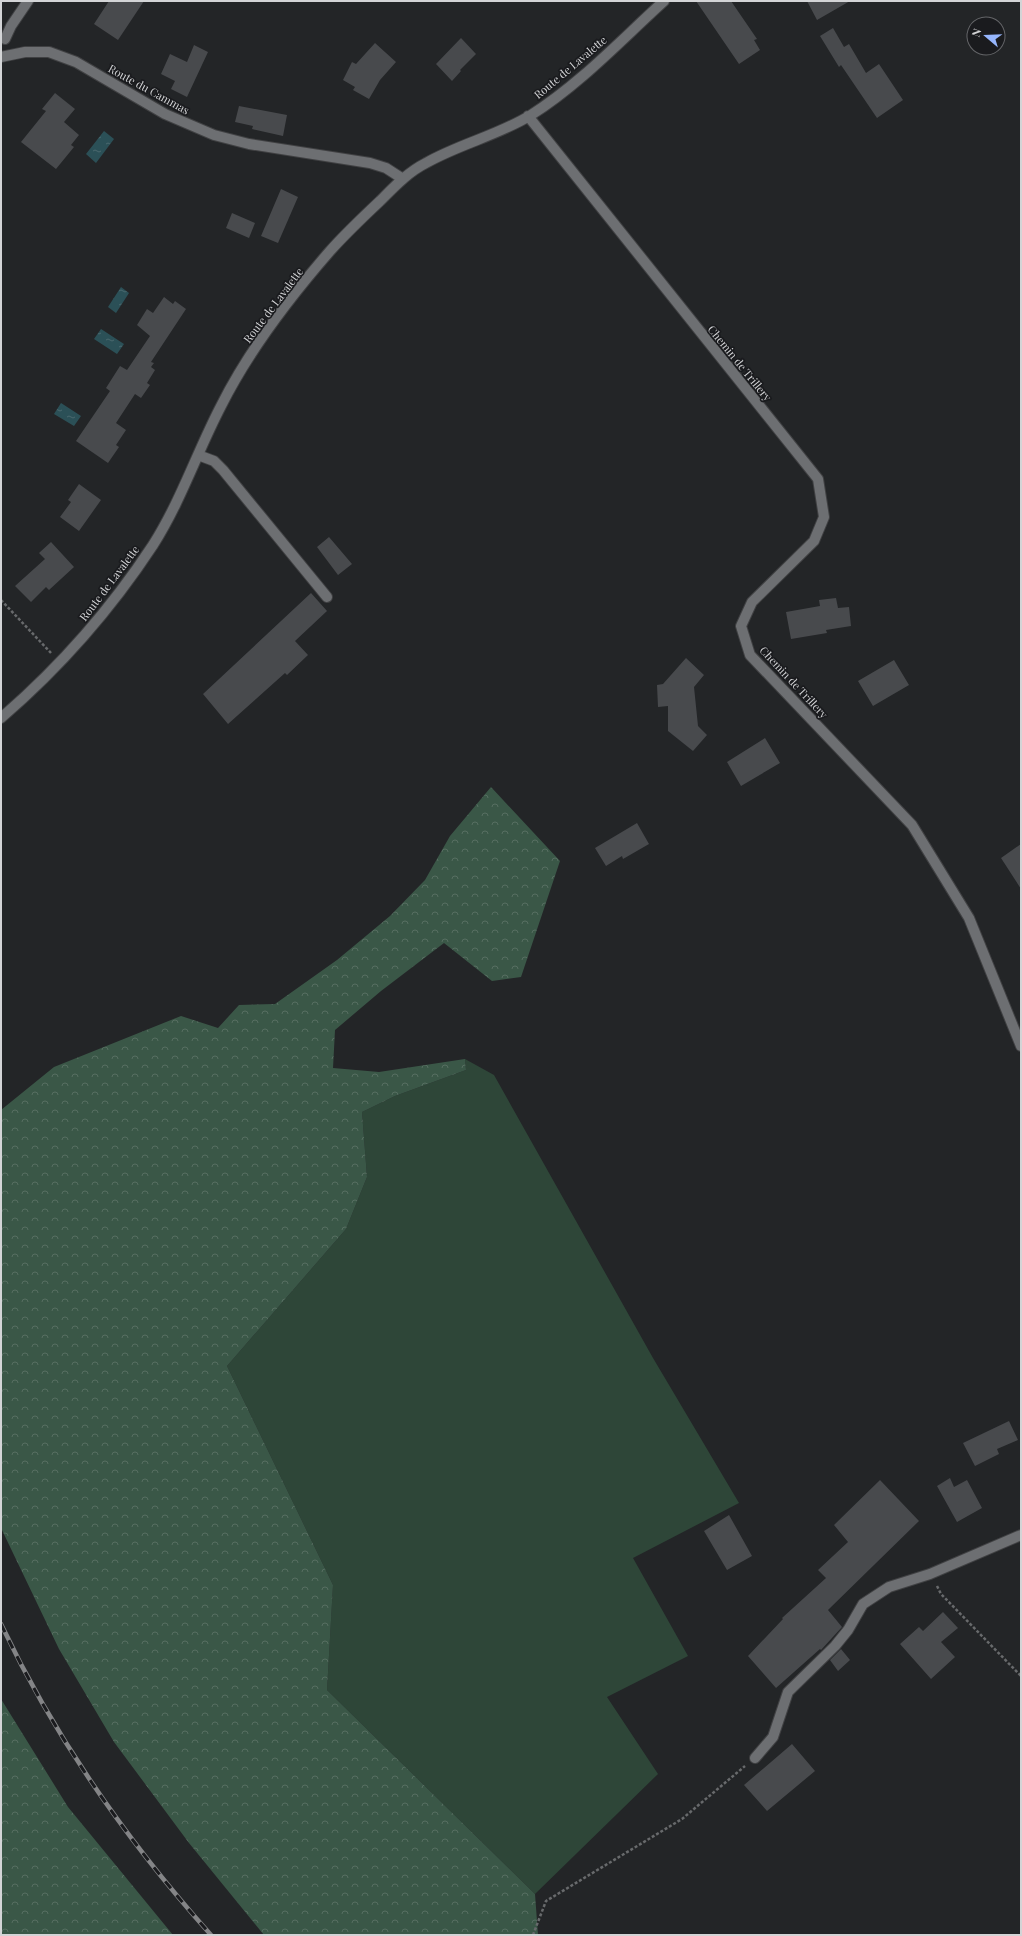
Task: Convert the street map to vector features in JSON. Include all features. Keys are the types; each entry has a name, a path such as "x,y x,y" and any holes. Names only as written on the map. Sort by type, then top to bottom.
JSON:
{"street":[{"path":"11,54 3,35 28,1"},
{"name":"Route de Lavalette","path":"1,718 60,662 95,623 126,584 154,544 178,501 230,388 259,342 289,300 332,249 403,179 425,163 528,116 567,88 664,1"},
{"name":"Route du Cammas","path":"1,57 25,52 49,52 76,62 165,114 214,135 249,144 370,163 386,168 403,179"},
{"name":"Chemin de Trillery","path":"528,116 818,479 824,517 814,541 752,602 741,626 750,655 912,825 969,918 1021,1046"},
{"path":"198,455 214,461 223,470 327,597"},
{"path":"755,1758 773,1737 788,1692 835,1646 848,1630 863,1604 889,1587 930,1574 1021,1535"}],"path":[{"path":"1,600 60,662"},
{"path":"930,1574 942,1594 1021,1676"},
{"path":"533,1935 546,1901 682,1819 755,1758"}],"green space":[{"path":"491,787 560,861 521,977 492,981 444,943 381,991 335,1030 333,1068 379,1072 465,1059 466,1070 395,1096 362,1112 367,1177 346,1229 227,1366 333,1585 327,1690 535,1894 538,1935 264,1935 189,1843 114,1742 59,1649 1,1528 1,1110 54,1067 181,1016 218,1028 239,1005 275,1004 337,960 390,916 425,880 450,836"},
{"path":"465,1059 494,1075 653,1358 739,1503 633,1558 688,1656 607,1697 658,1774 535,1894 327,1690 333,1585 227,1366 346,1229 367,1177 362,1112 395,1096 466,1070"},
{"path":"1,1699 68,1807 173,1935 1,1935"}],"water":[{"path":"104,131 114,139 96,163 86,154"},
{"path":"121,287 129,293 116,313 108,307"},
{"path":"101,329 124,344 117,354 94,339"},
{"path":"61,403 81,416 74,426 54,414"}],"building":[{"path":"109,1 144,1 118,40 94,24"},
{"path":"696,1 731,1 757,39 754,40 760,50 739,64"},
{"path":"807,1 850,1 817,20"},
{"path":"833,28 844,47 849,44 866,73 879,64 903,100 877,118 841,65 839,67 820,36"},
{"path":"461,38 476,54 460,70 461,71 452,81 436,64"},
{"path":"375,43 396,62 380,80 369,99 353,90 355,87 343,80 352,62 356,64"},
{"path":"194,45 208,52 187,97 171,89 175,81 161,74 170,54 187,62"},
{"path":"55,93 75,109 64,122 79,135 71,145 74,147 56,169 21,142 46,111 42,109"},
{"path":"239,106 287,115 283,136 252,129 253,126 235,122"},
{"path":"281,189 298,197 278,243 261,236"},
{"path":"232,213 255,223 249,238 226,228"},
{"path":"164,297 173,304 175,301 186,309 151,362 154,363 151,367 155,370 147,383 150,385 141,398 135,394 116,423 126,430 116,445 119,447 108,463 76,441 110,391 106,388 120,366 127,370 150,336 137,325 147,309 153,313"},
{"path":"79,484 101,500 79,531 60,517 71,502 68,500"},
{"path":"329,537 352,564 338,575 317,547"},
{"path":"51,542 74,567 49,590 46,587 31,602 15,586 45,559 39,553"},
{"path":"311,593 327,611 295,641 308,655 287,675 285,673 228,724 203,694"},
{"path":"836,598 838,608 849,607 851,626 826,630 827,633 791,639 786,612 820,606 819,600"},
{"path":"686,658 704,675 694,687 698,726 707,735 693,751 668,731 668,706 658,707 657,685 663,684"},
{"path":"894,660 909,685 873,706 858,681"},
{"path":"765,738 780,763 741,786 727,762"},
{"path":"637,823 649,844 623,859 622,856 606,866 595,848"},
{"path":"1021,844 1021,889 1001,858"},
{"path":"1009,1421 1018,1440 997,1449 999,1454 975,1466 963,1443"},
{"path":"950,1478 954,1487 967,1480 982,1508 957,1522 937,1486"},
{"path":"880,1480 919,1521 828,1610 842,1627 821,1650 820,1649 776,1688 748,1656 783,1619 782,1618 826,1578 818,1570 848,1542 834,1525"},
{"path":"729,1515 752,1556 727,1570 704,1531"},
{"path":"943,1612 958,1628 941,1642 955,1657 931,1679 900,1644 919,1627 923,1631"},
{"path":"841,1649 850,1660 838,1671 830,1660"},
{"path":"792,1744 815,1771 767,1811 744,1785"}],"railway":[{"path":"1,1624 45,1707 69,1748 95,1787 150,1863 211,1935"}]}
